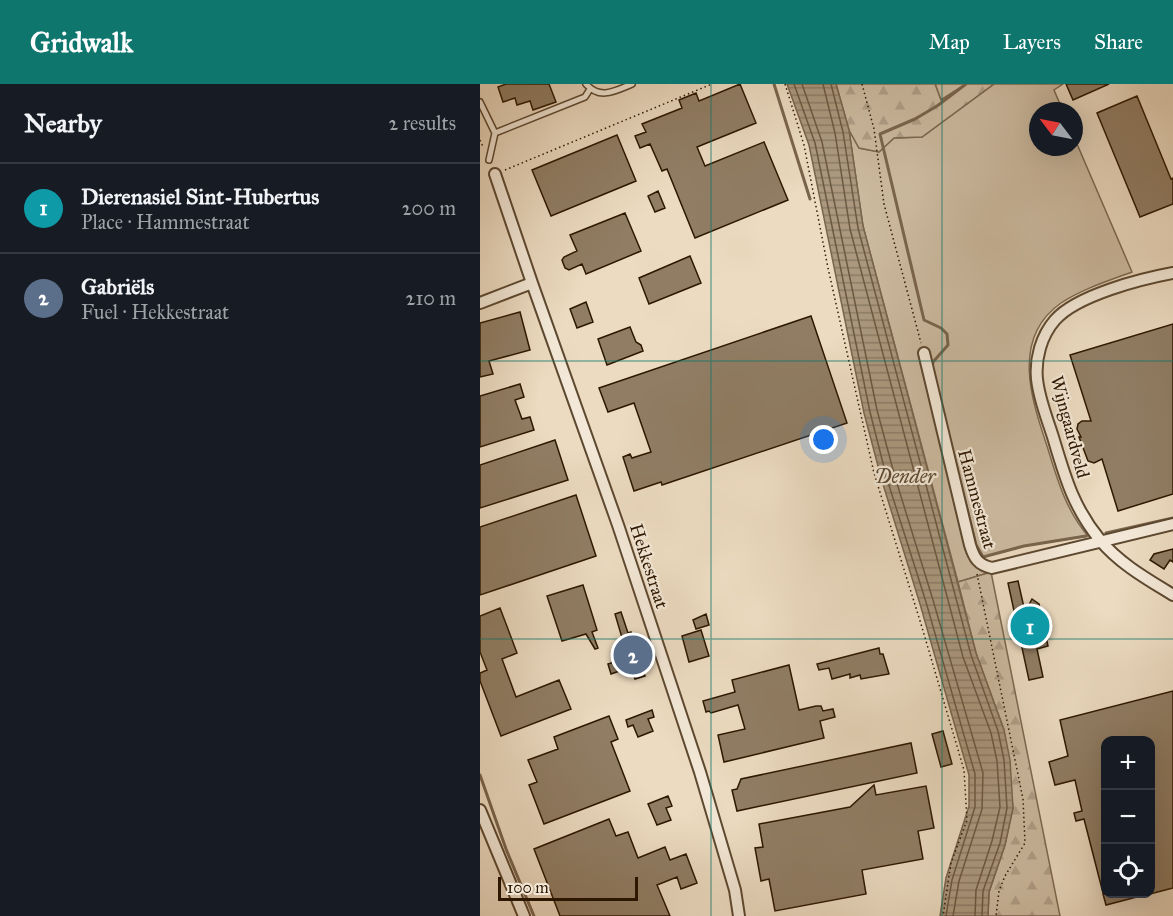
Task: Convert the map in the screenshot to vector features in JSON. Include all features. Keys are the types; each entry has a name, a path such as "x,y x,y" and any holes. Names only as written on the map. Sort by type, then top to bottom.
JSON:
{"street":[{"name":"Hekkestraat","path":"495,174 618,525 700,772 735,890 739,916"},
{"name":"Wijngaardveld","path":"1173,273 1105,291 1082,301 1055,319 1040,346 1037,378 1042,406 1072,498 1083,518 1120,560 1173,595"},
{"path":"480,303 532,283"},
{"name":"Hammestraat","path":"924,353 974,558 983,566 992,568 1173,524"},
{"path":"480,810 524,916"}],"lane":[{"path":"586,84 590,89 606,94 632,84"},
{"path":"495,133 585,97 590,89"},
{"path":"480,102 495,133 489,160"}],"path":[{"path":"495,174 712,84"},
{"path":"785,84 804,145 828,268 874,473 964,770 966,820 951,864 943,916"},
{"path":"862,84 874,129 884,204 924,353"},
{"path":"974,558 1023,799 1025,843 1005,876 999,891 996,916"}],"green space":[{"path":"836,84 935,84 941,100 966,84 994,84 922,137 894,138 879,152 859,148 849,130"},
{"path":"935,84 966,84 941,100"},
{"path":"994,84 1063,84 1054,90 1059,102 1029,102 1029,156 1082,156 1132,272 1086,289 1061,303 1045,317 1035,333 1030,351 1031,389 1054,470 1073,515 1088,536 1024,546 983,557 991,572 958,582 863,226 849,130 859,148 879,152 894,138 922,137"},
{"path":"991,572 1060,916 988,916 989,892 1005,845 1013,808 1004,730 976,653 958,582"}],"water":[{"name":"Dender","path":"787,84 836,84 849,130 863,226 976,653 1004,730 1010,760 1013,808 1005,845 989,892 988,916 940,916 946,878 969,806 969,775 864,413 809,145"}],"building":[{"path":"506,84 549,84 556,102 533,110 530,101 517,105 515,98 503,102 498,87"},
{"path":"740,84 756,123 697,147 705,166 764,142 788,200 695,238 667,169 662,171 650,144 640,148 635,136 646,132 642,124 682,108 679,100 696,93 699,101"},
{"path":"1066,84 1109,84 1073,100"},
{"path":"1137,96 1171,179 1173,178 1173,204 1140,217 1097,113"},
{"path":"617,135 636,181 551,216 532,170"},
{"path":"658,191 665,208 655,212 648,196"},
{"path":"625,213 641,251 586,274 582,264 569,270 565,268 562,260 564,257 577,251 570,235"},
{"path":"690,256 701,283 649,304 639,278"},
{"path":"586,302 593,322 577,328 570,309"},
{"path":"520,312 530,350 489,361 493,374 480,377 480,323"},
{"path":"811,316 847,423 662,485 661,482 634,491 623,457 630,454 632,458 651,452 634,403 608,412 599,388"},
{"path":"1173,324 1173,494 1118,511 1102,459 1094,463 1088,461 1079,437 1081,437 1077,429 1078,424 1082,421 1091,421 1070,355"},
{"path":"630,327 636,342 641,345 643,351 607,365 598,339"},
{"path":"520,384 524,397 515,400 522,419 530,417 534,430 480,447 480,396"},
{"path":"555,440 568,480 480,508 480,465"},
{"path":"576,495 596,556 480,595 480,527"},
{"path":"1173,549 1173,562 1170,560 1164,569 1150,560 1154,554"},
{"path":"1018,581 1025,612 1032,599 1039,604 1048,646 1037,649 1043,677 1029,680 1008,583"},
{"path":"583,585 597,630 592,632 598,648 595,649 586,634 562,641 547,596"},
{"path":"500,608 517,653 502,659 516,697 559,680 571,709 501,736 480,681 480,673 487,670 480,652 480,616"},
{"path":"621,612 628,633 631,632 645,676 635,679 631,667 611,674 608,664 628,658 615,614"},
{"path":"706,614 709,625 696,629 693,620"},
{"path":"701,630 709,656 689,662 682,636"},
{"path":"879,648 889,674 861,679 860,675 850,678 850,674 832,679 829,668 819,670 817,664"},
{"path":"789,665 799,710 816,706 821,706 823,711 833,709 835,717 820,721 824,738 724,762 718,735 745,729 738,705 711,713 706,712 703,701 735,692 732,680"},
{"path":"1173,691 1173,888 1155,893 1155,736 1101,736 1101,885 1084,819 1076,821 1074,813 1082,811 1075,780 1055,785 1049,762 1068,756 1060,720"},
{"path":"652,710 654,717 648,719 653,731 638,737 633,725 628,727 626,720"},
{"path":"609,716 618,739 611,742 630,791 544,824 529,785 537,782 528,760 558,749 554,737"},
{"path":"943,731 952,764 941,767 932,734"},
{"path":"911,743 917,773 737,811 732,790 737,789 741,779"},
{"path":"874,785 876,795 926,786 934,828 918,831 923,859 862,870 866,894 775,911 769,879 761,881 755,848 763,847 759,824 850,807"},
{"path":"668,796 672,806 666,808 671,820 657,825 648,804"},
{"path":"609,819 616,836 628,832 638,858 665,847 670,860 686,854 697,883 681,889 677,877 657,885 670,916 560,916 534,849"},
{"path":"1104,898 1133,898 1106,905"}],"waterway":[{"path":"774,84 810,199"},
{"path":"932,368 933,362 948,345 947,334 941,328 924,320 880,134 915,119 966,84"},
{"path":"961,485 976,545 983,557 1024,546 1086,536"},
{"path":"1106,533 1173,518"},
{"path":"480,775 506,849 534,916"}],"place":[{"name":"Dierenasiel Sint-Hubertus","path":"1030,626"},
{"name":"Gabriëls","path":"633,655"}]}
